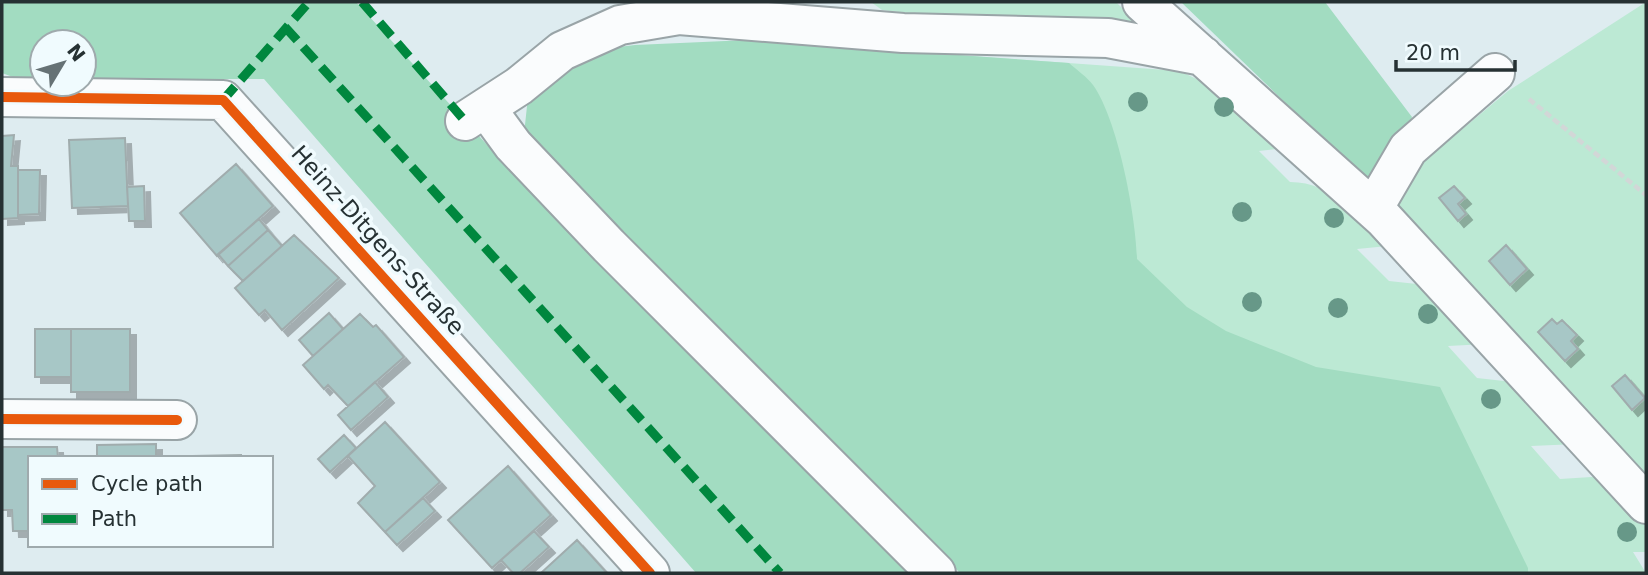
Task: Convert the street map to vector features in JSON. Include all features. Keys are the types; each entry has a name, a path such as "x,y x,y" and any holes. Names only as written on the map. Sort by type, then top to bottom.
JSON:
{"street":[{"path":"1142,2 1373,209 1572,419 1646,504"},
{"path":"936,573 609,246 513,145 476,114 519,86 562,51 620,25 685,8 902,33 1108,38 1203,56"},
{"path":"1373,209 1408,149 1495,73"},
{"name":"Heinz-Ditgens-Straße","path":"2,97 223,100 650,573"},
{"path":"2,419 177,420"}],"path":[{"path":"1529,99 1646,195"}],"green space":[{"path":"2,2 356,2 490,148 917,573 696,573 264,79 98,79 98,28 28,28 28,80 2,73"},
{"path":"871,2 1116,2 1144,30 1086,17 1045,23 1005,15 923,15 882,10"},
{"path":"1181,2 1325,2 1412,117 1382,196"},
{"path":"1646,2 1646,483 1382,196 1508,91"},
{"path":"748,40 1180,71 1213,87 1285,148 1259,151 1290,182 1320,188 1332,195 1355,213 1388,246 1357,249 1389,281 1426,285 1486,344 1448,346 1477,378 1513,382 1577,444 1531,446 1560,479 1607,476 1646,520 1646,552 1633,552 1646,573 1528,573 1528,568 606,217"},
{"path":"748,40 1069,63 1093,85 1118,144 1129,194 1137,259 1187,307 1226,331 1316,367 1440,387 1528,568 1528,573 960,573 524,134 528,97 585,51 635,45"}],"building":[{"path":"14,135 11,166 18,166 18,218 2,219 2,136"},
{"path":"125,138 128,206 72,208 69,140"},
{"path":"236,164 273,206 217,256 180,213"},
{"path":"18,170 40,170 39,214 18,215"},
{"path":"144,186 145,221 129,221 127,187"},
{"path":"1454,186 1465,198 1458,204 1466,214 1458,221 1439,198"},
{"path":"259,219 268,230 228,266 218,254"},
{"path":"268,230 282,246 243,281 228,266"},
{"path":"294,235 339,278 282,330 265,310 259,315 235,288"},
{"path":"1506,245 1527,269 1510,285 1489,261"},
{"path":"329,313 343,329 313,356 299,340"},
{"path":"360,314 373,327 376,325 404,357 348,406 328,385 324,389 303,365"},
{"path":"1552,319 1557,324 1562,320 1577,335 1571,341 1578,349 1565,361 1538,332"},
{"path":"35,329 71,329 71,377 35,377"},
{"path":"71,329 130,329 130,392 71,392"},
{"path":"1625,375 1645,398 1632,410 1612,386"},
{"path":"375,382 388,397 351,430 338,415"},
{"path":"385,422 440,482 385,532 358,503 375,486 348,456"},
{"path":"344,435 356,448 330,472 318,459"},
{"path":"156,444 156,456 97,456 97,445"},
{"path":"2,447 57,447 58,456 28,456 28,531 13,531 12,510 2,510"},
{"path":"508,466 551,515 492,568 448,520"},
{"path":"423,498 435,511 397,545 385,532"},
{"path":"534,531 549,547 520,573 513,573 501,560"},
{"path":"577,540 607,573 541,573"}],"marked path":[{"path":"223,100 309,2"},
{"path":"362,2 465,121"},
{"path":"285,27 780,573"}],"cycle path":[{"path":"2,97 223,100 650,573"},
{"path":"2,419 177,420"}]}
